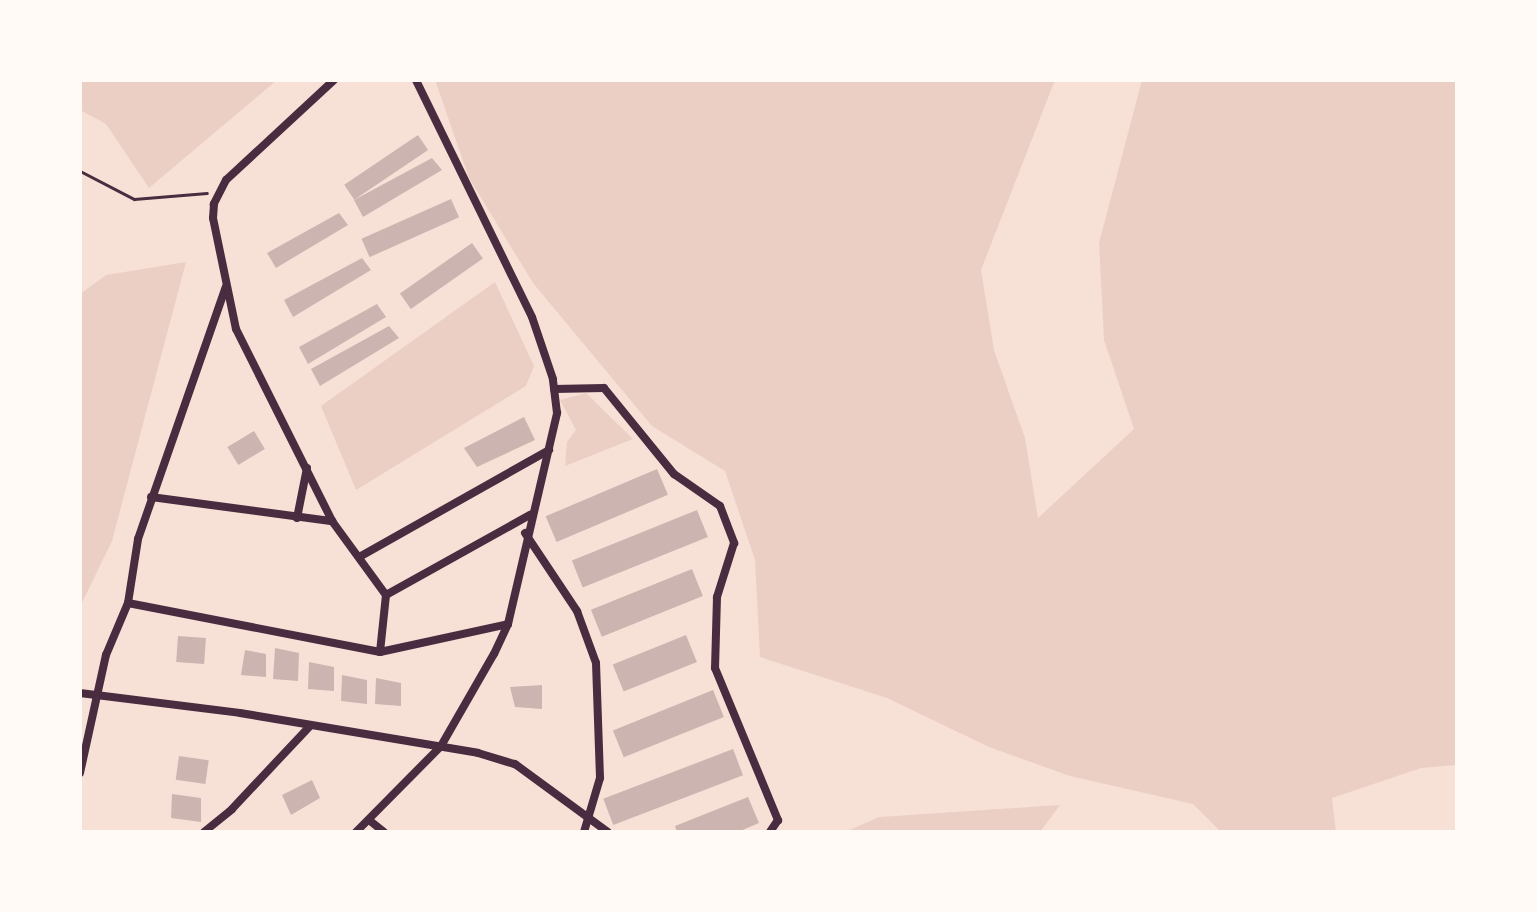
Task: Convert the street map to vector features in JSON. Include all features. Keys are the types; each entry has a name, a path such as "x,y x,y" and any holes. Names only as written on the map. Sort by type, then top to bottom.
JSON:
{"street":[{"path":"334,80 219,192 213,218 236,329 332,521 361,556 386,595 380,652"},
{"path":"356,832 441,746 508,624 525,533 557,413 554,389 532,317 416,80"},
{"path":"80,773 96,692 128,603 138,539 226,286"},
{"path":"554,389 604,388 674,474 720,506 734,543 717,597 715,668 778,820 770,832"},
{"path":"361,556 549,450"},
{"path":"297,518 307,466"},
{"path":"151,497 332,521"},
{"path":"386,595 530,515"},
{"path":"525,533 577,611 596,663 600,778 591,821 584,832"},
{"path":"128,603 380,652 508,624"},
{"path":"80,693 96,692 441,746 515,764 608,832"},
{"path":"204,832 232,809 310,726"},
{"path":"369,820 384,832"}],"path":[{"path":"80,171 134,199 219,192"}],"shaded area":[{"path":"80,80 277,80 149,188 106,124 80,110"},
{"path":"435,80 1055,80 981,270 994,350 1025,438 1038,518 1134,429 1104,340 1099,243 1142,80 1457,80 1457,765 1421,768 1332,798 1336,832 1221,832 1193,804 1070,776 989,747 887,698 760,657 755,560 725,471 652,426 533,283 469,178"},
{"path":"186,262 112,541 80,607 80,294 106,275"},
{"path":"495,282 534,366 526,386 356,490 321,406"},
{"path":"586,393 633,439 565,466 567,442 576,430 560,400"},
{"path":"1060,805 1040,832 845,832 879,817"}],"building":[{"path":"418,135 428,150 354,200 344,185"},
{"path":"432,158 442,170 363,217 354,200"},
{"path":"451,199 459,217 370,257 361,239"},
{"path":"339,213 348,225 276,268 267,253"},
{"path":"472,243 483,259 411,309 400,293"},
{"path":"362,258 371,270 293,317 284,300"},
{"path":"377,304 386,317 308,364 299,347"},
{"path":"389,326 399,338 320,386 311,369"},
{"path":"524,417 535,440 477,467 464,448"},
{"path":"254,431 265,449 238,465 227,447"},
{"path":"657,469 668,495 557,542 546,516"},
{"path":"697,510 708,537 583,587 572,561"},
{"path":"692,569 703,596 602,637 591,610"},
{"path":"686,635 697,662 624,691 613,665"},
{"path":"178,636 206,638 204,664 176,662"},
{"path":"275,648 299,653 298,681 273,679"},
{"path":"245,650 266,654 266,677 241,675"},
{"path":"309,662 334,667 334,691 308,689"},
{"path":"342,675 367,680 367,704 341,701"},
{"path":"376,678 401,683 401,706 375,704"},
{"path":"542,685 542,709 515,707 510,687"},
{"path":"713,690 724,717 624,757 613,730"},
{"path":"733,749 743,775 613,825 603,799"},
{"path":"179,756 209,760 205,784 176,780"},
{"path":"312,780 320,798 291,815 282,795"},
{"path":"172,794 201,798 201,822 171,818"},
{"path":"748,797 759,823 738,832 677,832 675,826"}]}
